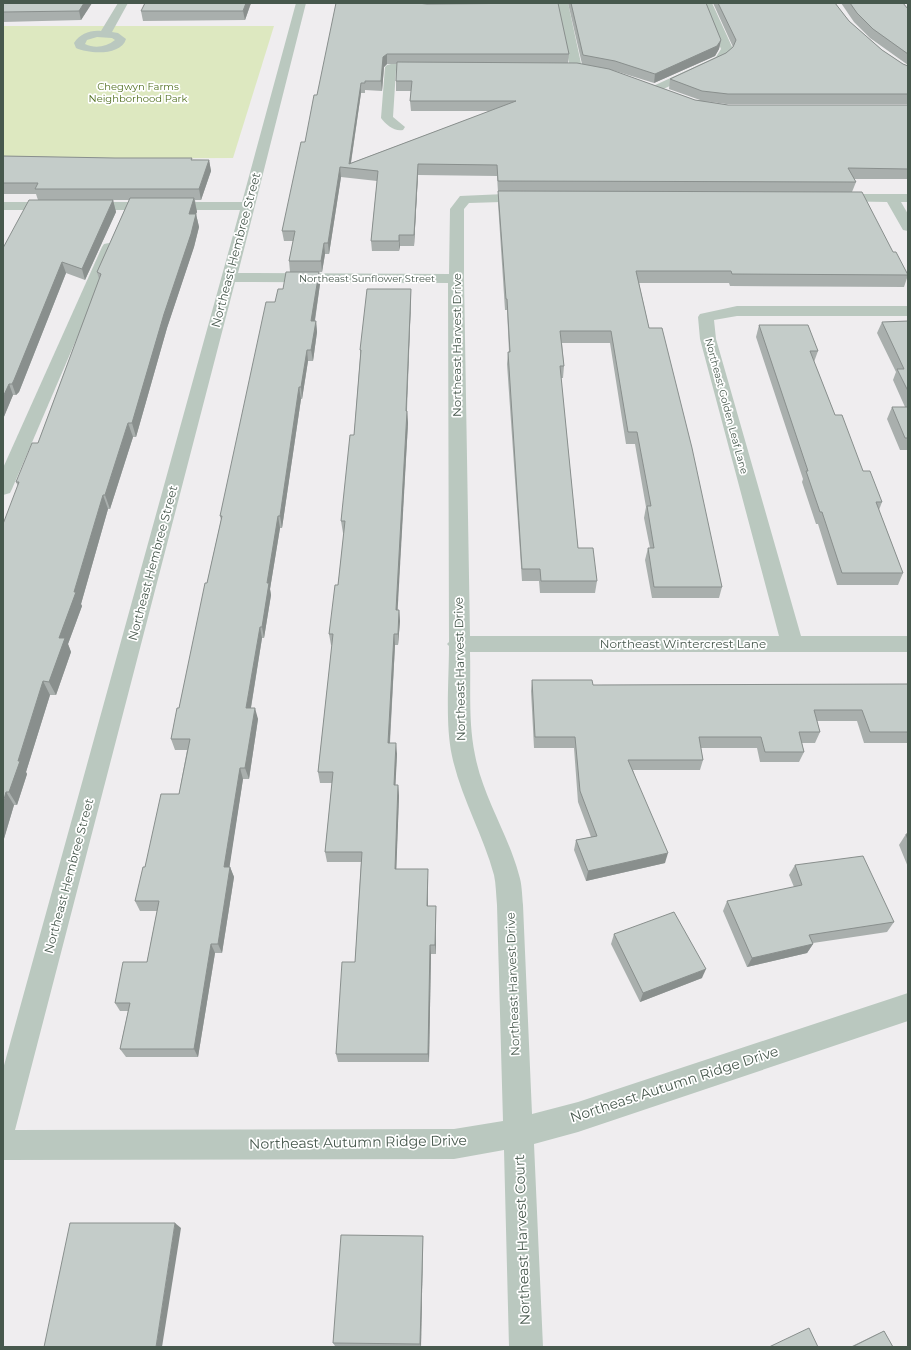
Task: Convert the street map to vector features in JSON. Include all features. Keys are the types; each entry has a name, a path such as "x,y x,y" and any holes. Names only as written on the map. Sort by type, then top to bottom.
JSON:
{"street":[{"path":"105,34 123,3"},
{"name":"Northeast Hembree Street","path":"3,1123 301,3"},
{"path":"669,94 651,87 720,59 726,53 727,49 707,3"},
{"path":"518,9 563,6 582,69 560,68"},
{"path":"399,127 387,118 391,67 438,68"},
{"name":"Northeast Harvest Drive","path":"518,1133 510,905 507,876 496,843 470,784 463,756 460,723 458,644 457,209 465,199 539,197"},
{"path":"822,198 908,198"},
{"path":"892,198 908,227"},
{"path":"7,210 121,221 247,206"},
{"path":"3,489 121,221"},
{"name":"Northeast Sunflower Street","path":"229,277 456,279"},
{"name":"Northeast Golden Leaf Lane","path":"792,643 708,339 706,317 737,311 908,311"},
{"name":"Northeast Wintercrest Lane","path":"458,644 908,644"},
{"name":"Northeast Autumn Ridge Drive","path":"3,1145 454,1144 518,1133 578,1116 908,1007"},
{"name":"Northeast Harvest Court","path":"518,1133 526,1347"}],"green space":[{"name":"Chegwyn Farms Neighborhood Park","path":"3,26 274,26 233,158 3,159"}],"building":[{"path":"3,3 84,3 79,11 3,12"},
{"path":"145,3 246,3 243,11 141,11"},
{"path":"336,3 558,3 569,54 387,54 383,57 381,81 365,81 365,83 361,83 349,164 516,101 410,101 412,81 396,81 397,62 577,63 609,69 695,100 728,105 908,105 908,169 848,168 856,182 498,181 497,165 418,164 414,235 399,235 399,241 371,241 378,171 340,167 328,243 324,243 321,261 289,261 295,231 282,231 301,142 305,142 314,95 317,95"},
{"path":"571,3 706,3 721,40 717,46 655,74 615,61 583,55"},
{"path":"718,3 835,3 849,21 882,50 908,66 908,94 728,94 702,91 670,79 726,53 733,47 736,40"},
{"path":"850,3 903,3 908,9 908,54 873,29 857,13"},
{"path":"3,156 192,158 191,160 209,160 199,189 35,189 38,183 3,183"},
{"path":"498,191 862,192 893,252 896,252 908,275 732,274 731,271 636,271 649,328 662,328 692,448 722,587 654,587 648,548 654,548 647,506 651,506 637,432 628,432 611,331 560,331 564,366 560,366 578,548 593,548 597,581 541,581 540,569 522,569 508,352 510,352 507,299"},
{"path":"130,198 194,198 189,214 196,214 191,234 164,314 132,423 128,423 105,495 103,495 74,592 76,592 59,638 65,638 49,682 43,681 18,761 20,761 9,792 6,792 3,803 3,524 19,482 16,482 32,443 38,443 101,274 97,272"},
{"path":"29,200 113,200 82,269 62,262 14,380 12,384 9,384 3,397 3,248"},
{"path":"286,272 319,272 311,321 316,321 311,350 307,350 301,387 299,387 280,516 278,516 267,583 269,583 262,627 260,627 246,708 255,708 245,768 240,768 224,867 230,867 218,944 211,944 194,1049 120,1049 130,1003 115,1003 123,962 147,962 159,901 135,901 143,867 145,867 161,794 179,794 190,739 171,739 177,708 179,708 205,583 207,583 222,516 220,516 266,302 275,302 278,289 283,289"},
{"path":"367,289 411,289 407,411 396,610 399,610 398,634 394,634 388,743 396,743 394,785 398,785 395,869 428,869 427,906 436,906 435,945 430,945 428,1054 336,1054 342,962 355,962 362,852 325,852 333,772 318,772 333,634 329,634 335,585 338,585 345,521 341,521 350,435 354,435 360,350"},
{"path":"908,321 908,391 897,369 904,369 882,322"},
{"path":"759,325 808,325 818,351 810,351 835,415 842,415 863,471 870,471 882,502 876,502 903,573 842,573 822,512 820,512 806,471 808,471"},
{"path":"892,407 908,407 908,438 905,438"},
{"path":"532,680 592,680 593,685 908,684 908,732 870,732 862,710 814,710 820,732 799,732 804,752 765,752 761,737 699,737 703,760 628,760 668,853 588,871 576,840 597,836 580,791 575,737 535,737"},
{"path":"863,856 894,922 809,935 813,944 752,958 727,901 802,885 795,865"},
{"path":"674,912 706,969 643,993 614,934"},
{"path":"70,1223 175,1223 156,1347 44,1347"},
{"path":"341,1235 423,1236 420,1344 333,1343"},
{"path":"809,1328 818,1347 769,1347"},
{"path":"884,1331 893,1347 852,1347"}]}
